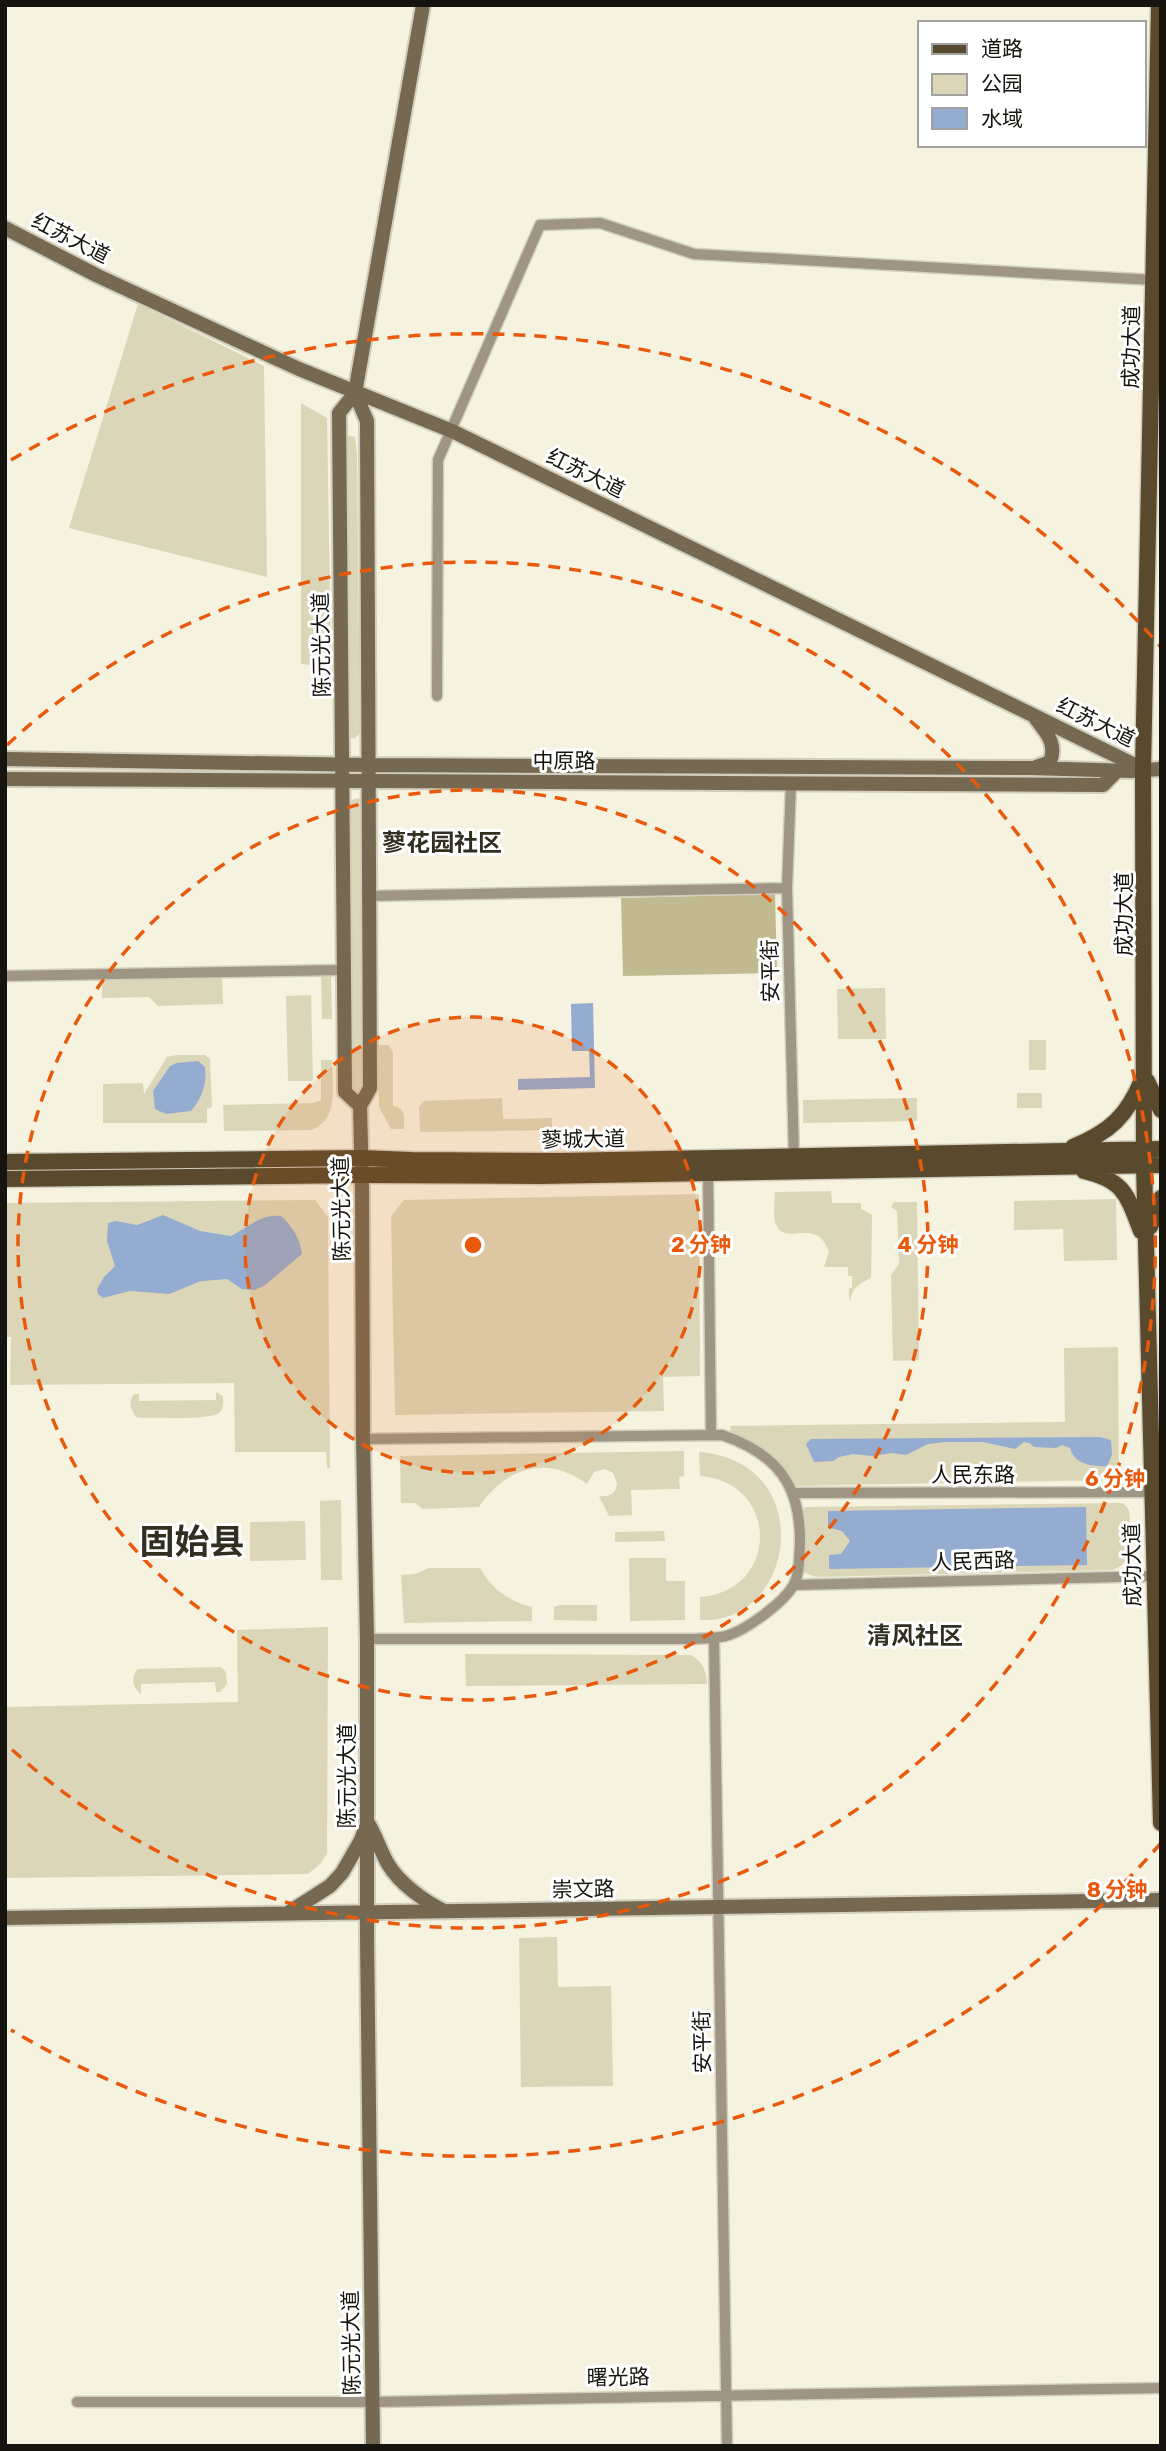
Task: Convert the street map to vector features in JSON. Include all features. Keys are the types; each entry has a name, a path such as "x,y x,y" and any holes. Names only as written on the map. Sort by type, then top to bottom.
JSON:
{"main road":[{"name":"陈元光大道","path":"360,1106 345,1093 339,413 355,393 423,5"},
{"name":"成功大道","path":"1159,5 1143,769 1144,1074 1150,1159 1146,1243 1151,1492 1157,1576 1161,1823"},
{"name":"红苏大道","path":"5,228 108,280 355,393 452,431 1143,769"},
{"name":"陈元光大道","path":"355,393 367,421 370,1088 360,1106 373,2446"},
{"path":"1031,768 1047,764 1053,755 1050,738 1033,715"},
{"name":"中原路","path":"5,759 369,765 1031,768 1117,771 1161,769"},
{"name":"中原路","path":"5,779 1103,785 1117,771"},
{"path":"1144,1074 1161,1110"},
{"path":"1144,1074 1128,1108 1116,1123 1081,1144 1065,1158 1117,1184 1129,1201 1146,1243"},
{"name":"蓼城大道","path":"5,1162 361,1158 1150,1159 1161,1149"},
{"name":"蓼城大道","path":"5,1179 708,1173 1065,1158"},
{"path":"1146,1243 1161,1198"},
{"path":"367,1821 395,1874 433,1906 447,1912"},
{"path":"288,1913 336,1880 361,1840 367,1821"},
{"name":"崇文路","path":"5,1918 1161,1900"}],"street":[{"path":"437,696 438,460 540,225 600,223 694,254 1154,280"},
{"name":"安平街","path":"791,783 787,888 794,1157"},
{"path":"368,896 787,888"},
{"path":"5,976 344,970"},
{"path":"708,1173 711,1434"},
{"path":"363,1439 711,1434 732,1439 764,1457 788,1480 794,1493 800,1530 800,1562 795,1585 775,1605 745,1628 728,1636 367,1639"},
{"name":"人民东路","path":"794,1493 1151,1492"},
{"name":"人民西路","path":"795,1585 1157,1576"},
{"name":"安平街","path":"713,1638 727,2446"},
{"name":"曙光路","path":"77,2402 373,2402 1161,2388"}],"green space":[{"path":"138,304 264,366 267,577 69,528"},
{"path":"301,403 327,418 331,667 301,664"},
{"path":"343,436 355,437 357,453 360,733 354,739 347,736"},
{"path":"358,798 363,802 365,1086 359,1094 355,1094 350,1087 350,809 352,800"},
{"path":"321,976 331,976 332,1019 322,1019"},
{"path":"222,977 223,1004 158,1006 149,997 102,998 102,978"},
{"path":"885,988 886,1039 838,1039 837,989"},
{"path":"311,995 313,1081 288,1081 286,996"},
{"path":"1029,1040 1046,1040 1046,1070 1029,1070"},
{"path":"378,1045 389,1045 393,1053 393,1106 402,1111 404,1129 391,1129 379,1107"},
{"path":"205,1055 210,1059 212,1107 207,1109 207,1123 103,1123 103,1084 143,1083 144,1094 167,1057"},
{"path":"321,1060 332,1060 333,1090 330,1110 320,1125 311,1130 224,1131 223,1105 313,1103 321,1100"},
{"path":"1017,1093 1042,1093 1042,1108 1017,1108"},
{"path":"502,1098 503,1119 552,1118 552,1130 420,1132 419,1107 424,1101"},
{"path":"917,1098 917,1121 803,1123 803,1100"},
{"path":"831,1191 832,1203 861,1203 861,1209 872,1215 871,1278 855,1289 851,1300 849,1288 852,1288 852,1276 848,1276 848,1267 824,1267 829,1252 824,1242 810,1233 782,1232 775,1219 775,1192"},
{"path":"699,1194 700,1376 663,1377 664,1411 395,1415 391,1216 404,1200"},
{"path":"1116,1199 1117,1260 1064,1261 1063,1229 1014,1230 1014,1201"},
{"path":"315,1200 328,1217 330,1468 327,1468 326,1452 235,1452 234,1383 10,1385 11,1337 5,1337 5,1203"},
{"path":"894,1202 917,1202 919,1360 893,1361 891,1275 899,1264 897,1211 891,1207"},
{"path":"1118,1347 1119,1480 789,1486 764,1457 732,1439 730,1426 1065,1422 1064,1348"},
{"path":"216,1392 223,1396 222,1409 215,1415 206,1417 136,1417 131,1405 135,1394 139,1394 139,1401 216,1400"},
{"path":"684,1451 684,1476 679,1477 680,1489 631,1490 632,1515 609,1516 599,1496 612,1494 617,1483 613,1473 605,1469 594,1472 587,1484 557,1469 528,1470 501,1483 479,1507 423,1509 415,1503 401,1503 400,1456"},
{"path":"699,1452 737,1462 763,1483 778,1510 781,1541 774,1571 758,1597 733,1615 700,1620 700,1597 726,1590 745,1576 756,1558 760,1536 756,1515 745,1497 726,1483 700,1476"},
{"path":"341,1500 342,1580 321,1580 320,1501"},
{"path":"1123,1503 1129,1510 1130,1553 1121,1566 1112,1570 816,1577 803,1572 805,1507"},
{"path":"305,1521 306,1560 250,1561 250,1522"},
{"path":"664,1531 665,1541 615,1542 615,1532"},
{"path":"629,1558 666,1558 666,1581 685,1581 685,1620 630,1621"},
{"path":"429,1568 480,1568 502,1593 532,1607 532,1621 404,1623 401,1575 415,1574"},
{"path":"597,1605 597,1621 554,1620 554,1607"},
{"path":"328,1627 327,1854 308,1874 5,1878 5,1707 238,1702 237,1630"},
{"path":"465,1654 691,1655 703,1667 707,1684 466,1686"},
{"path":"221,1667 226,1672 227,1684 220,1692 216,1692 215,1682 141,1684 141,1694 134,1682 138,1669"},
{"path":"557,1937 558,1987 611,1986 613,2086 521,2087 519,1938"}],"shaded area":[{"path":"775,894 777,973 623,976 621,898"}],"water":[{"path":"593,1003 595,1088 518,1090 518,1079 590,1077 589,1051 572,1051 571,1004"},
{"path":"198,1061 205,1067 205,1079 201,1096 191,1111 166,1114 155,1109 153,1091 170,1066"},
{"path":"163,1215 200,1231 231,1236 261,1219 281,1216 295,1233 302,1254 265,1285 255,1290 242,1289 227,1279 201,1281 169,1294 130,1291 103,1298 97,1289 115,1266 107,1241 108,1223 115,1221 137,1225"},
{"path":"1100,1437 1111,1440 1112,1455 1107,1466 1084,1463 1075,1458 1070,1448 1062,1445 1056,1448 1034,1447 1024,1442 1015,1449 983,1442 945,1442 928,1444 906,1455 853,1454 833,1461 814,1462 806,1444 811,1439"},
{"path":"1086,1507 1087,1565 829,1569 829,1555 841,1554 850,1541 842,1531 828,1527 828,1511"}],"district":[{"name":"蓼花园社区","path":"442,843"},
{"name":"固始县","path":"192,1542"},
{"name":"清风社区","path":"915,1636"}]}
